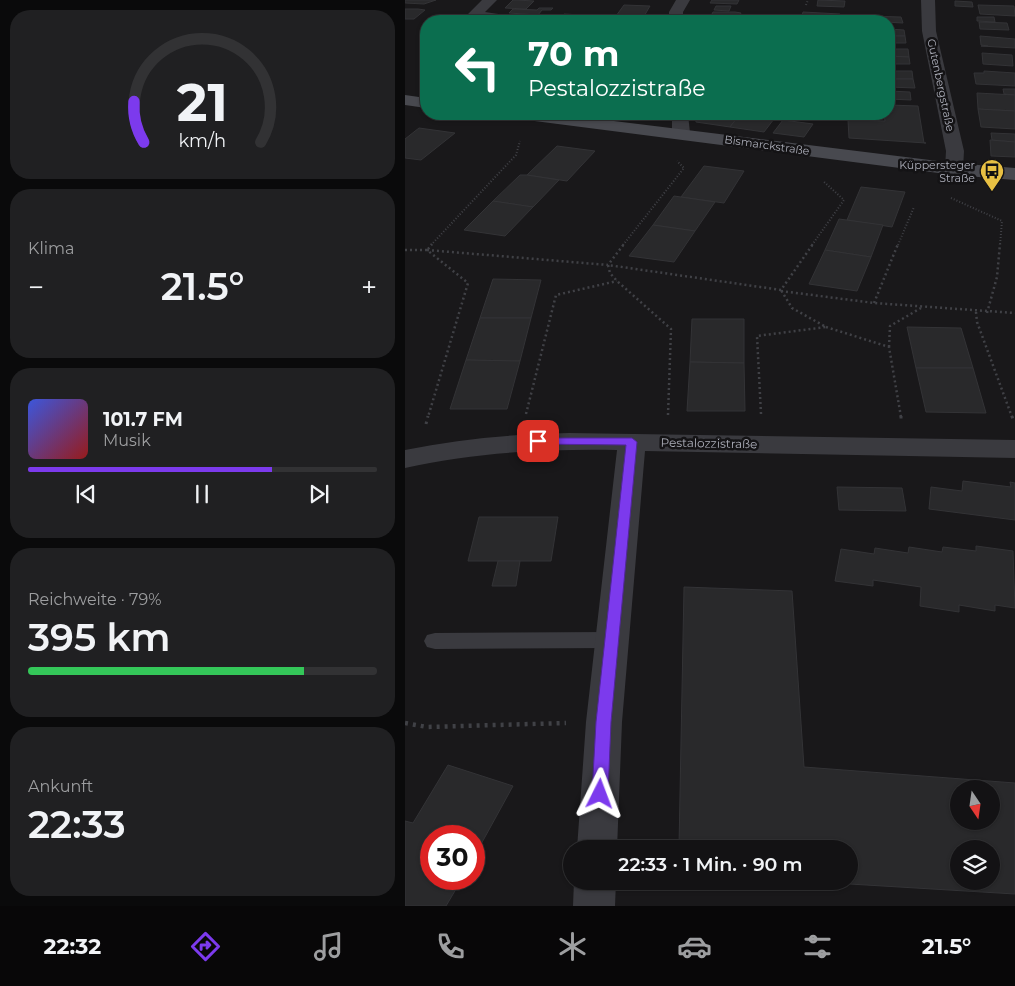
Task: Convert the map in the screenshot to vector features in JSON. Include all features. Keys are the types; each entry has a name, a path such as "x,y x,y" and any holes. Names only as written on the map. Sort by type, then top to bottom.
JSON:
{"main road":[{"path":"405,100 420,101"},
{"name":"Bismarckstraße","path":"570,120 954,169 1015,174"}],"street":[{"path":"474,15 490,0"},
{"path":"676,15 683,0"},
{"name":"Gutenbergstraße","path":"928,0 929,32 955,151 954,169"},
{"path":"680,120 681,133"},
{"name":"Pestalozzistraße","path":"413,457 520,441 762,443 1015,449"},
{"path":"597,840 604,722 632,442"},
{"path":"594,906 595,890"}],"lane":[{"path":"435,641 612,640"}],"path":[{"path":"806,5 808,0"},
{"path":"427,250 516,155"},
{"path":"608,265 684,168"},
{"path":"781,290 845,200 833,189"},
{"path":"957,202 1002,221 997,277 987,312"},
{"path":"874,303 914,207"},
{"path":"405,250 427,250 608,265 874,303 976,312 1015,313"},
{"path":"413,457 427,419 468,283 427,250"},
{"path":"608,265 610,272 617,281 671,329 667,443"},
{"path":"520,441 556,295 617,281"},
{"path":"781,290 792,308 826,327 889,347"},
{"path":"906,446 889,347 890,326 922,307"},
{"path":"976,312 977,322 1015,427"},
{"path":"762,443 757,336 826,327"},
{"path":"405,722 427,727 604,722"}],"building":[{"path":"405,0 436,0 424,4 405,3"},
{"path":"513,0 534,1 526,9 505,8"},
{"path":"712,0 739,0 737,4 710,3"},
{"path":"818,0 845,1 844,7 817,6"},
{"path":"955,1 972,2 973,7 955,6"},
{"path":"624,5 650,6 645,15 617,15"},
{"path":"978,5 1014,6 1015,16 980,14"},
{"path":"716,6 731,6 729,11 714,10"},
{"path":"539,8 553,8 551,10 542,10 538,15 509,13 513,9 537,10"},
{"path":"405,9 425,10 414,19 405,19"},
{"path":"713,12 741,13 740,15 712,15"},
{"path":"803,12 840,14 840,15 802,15"},
{"path":"895,17 901,17 903,23 895,23"},
{"path":"977,17 994,17 995,22 977,21"},
{"path":"979,22 1007,23 1009,30 980,29"},
{"path":"895,29 904,30 905,36 895,36"},
{"path":"895,36 905,36 906,43 895,43"},
{"path":"980,36 1015,39 1015,48 981,46 988,46 981,45"},
{"path":"895,49 908,49 909,57 895,56"},
{"path":"982,53 1012,55 1013,66 983,64"},
{"path":"895,56 909,57 910,64 895,64"},
{"path":"895,71 912,71 913,79 895,79"},
{"path":"984,71 1015,73 1015,86 976,84 974,73 984,73"},
{"path":"895,79 913,79 915,88 895,87"},
{"path":"1003,89 1015,89 1015,95 1004,94"},
{"path":"895,91 910,92 911,100 895,99"},
{"path":"977,93 1015,95 1015,111 978,109"},
{"path":"895,105 918,106 924,143 849,138 848,120 895,120"},
{"path":"978,109 1015,111 1015,129 981,127"},
{"path":"696,120 735,120 730,127 696,122"},
{"path":"735,120 773,120 764,132 730,127"},
{"path":"783,120 813,124 804,137 773,133"},
{"path":"419,128 455,133 421,160 405,158 405,139"},
{"path":"991,133 1015,134 1015,142 992,140"},
{"path":"990,140 1015,142 1015,157 991,156"},
{"path":"557,146 595,151 567,181 527,175"},
{"path":"704,166 744,171 724,203 681,197"},
{"path":"520,175 559,180 533,207 493,201"},
{"path":"861,187 905,192 892,227 847,220"},
{"path":"674,196 715,202 695,231 653,225"},
{"path":"493,201 533,207 505,236 464,230"},
{"path":"839,219 883,225 871,257 825,250"},
{"path":"653,225 695,231 674,262 629,256"},
{"path":"825,250 871,257 857,291 809,284"},
{"path":"493,279 541,280 531,318 480,318"},
{"path":"480,318 531,318 520,361 466,360"},
{"path":"692,319 744,319 744,363 690,362"},
{"path":"907,327 961,328 973,368 916,368"},
{"path":"466,360 520,361 507,409 450,409"},
{"path":"690,362 744,363 745,411 687,411"},
{"path":"916,368 973,368 986,413 926,412"},
{"path":"963,481 1011,487 1010,482 1015,483 1015,520 929,509 931,487 962,491"},
{"path":"837,487 902,488 906,511 839,510"},
{"path":"479,517 558,517 551,561 468,561"},
{"path":"976,546 1013,551 1015,608 995,605 995,611 959,605 959,612 920,606 921,587 873,580 873,586 835,581 841,549 874,554 875,548 908,553 909,547 942,552 943,547 976,551"},
{"path":"498,561 520,561 516,586 492,586"},
{"path":"684,587 792,591 804,767 975,780 950,780 950,830 1000,830 1000,782 1015,783 1015,894 858,885 858,840 679,840"},
{"path":"448,765 513,786 485,837 485,825 420,825 420,890 455,890 446,906 405,906 405,821 413,823"}],"place":[{"name":"Küppersteger Straße","path":"992,192"}],"route":[{"path":"538,441 632,442 604,722 600,794"}]}
